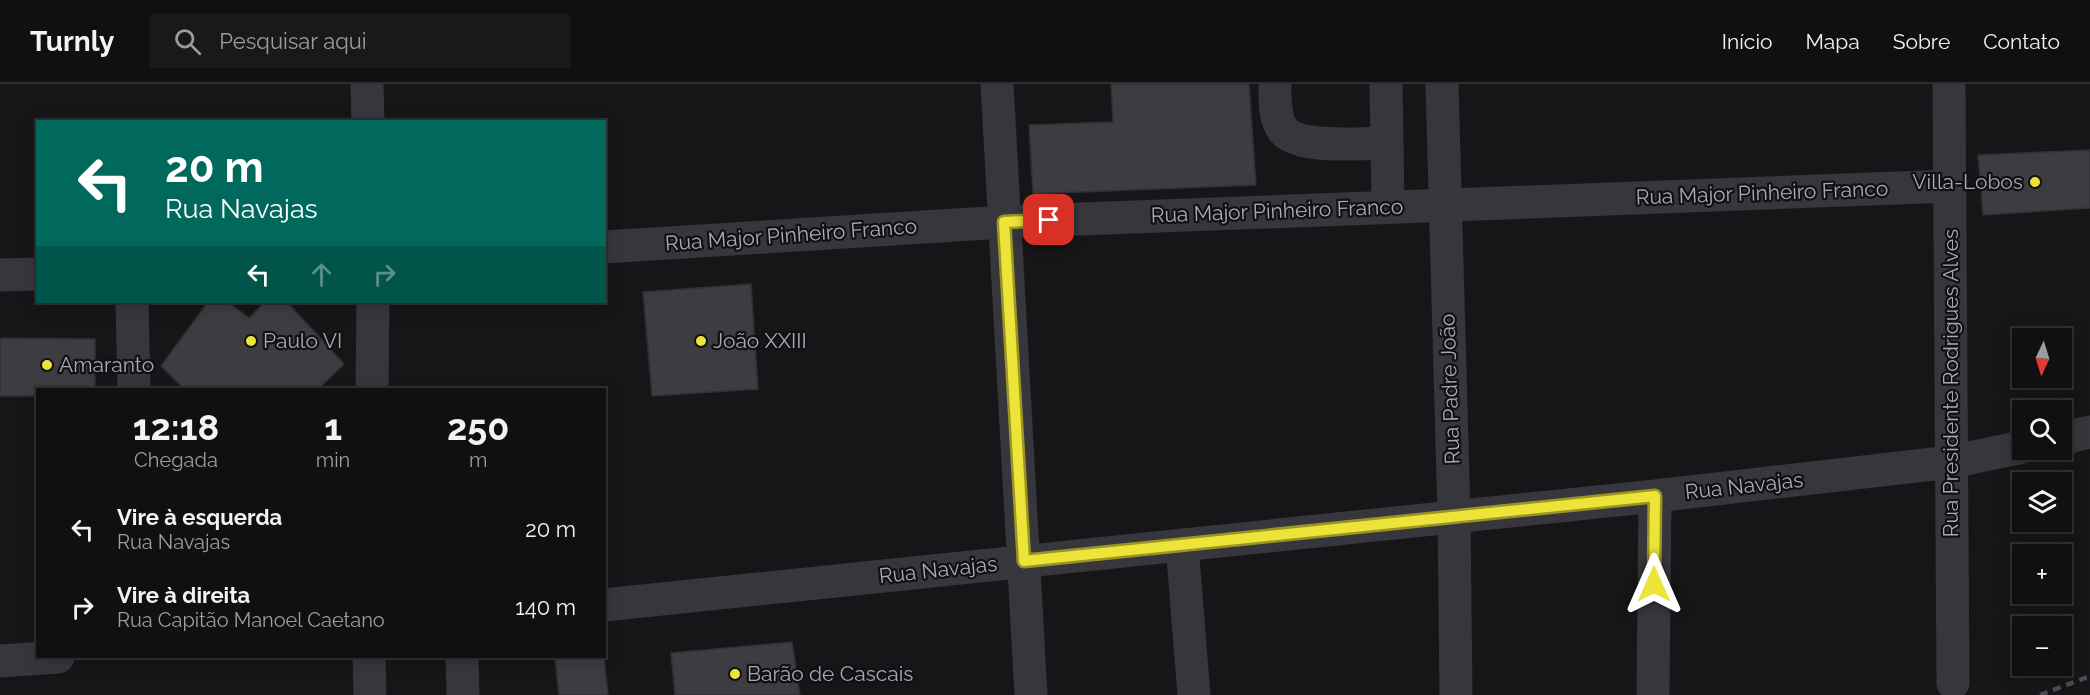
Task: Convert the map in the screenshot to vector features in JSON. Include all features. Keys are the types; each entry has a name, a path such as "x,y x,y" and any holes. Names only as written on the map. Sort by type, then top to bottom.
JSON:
{"street":[{"path":"367,84 368,120"},
{"path":"997,84 1031,695"},
{"path":"1275,84 1277,115 1282,128 1290,136 1303,142 1387,143"},
{"path":"1386,84 1388,206"},
{"name":"Rua Padre João","path":"1442,84 1454,515 1456,695"},
{"name":"Rua Presidente Rodrigues Alves","path":"1949,84 1953,682"},
{"name":"Rua Major Pinheiro Franco","path":"606,247 1004,222 1950,186"},
{"path":"0,275 36,274"},
{"path":"132,303 134,388"},
{"path":"372,388 373,303"},
{"path":"2072,436 2090,432"},
{"name":"Rua Navajas","path":"606,605 1454,515 1655,496 1951,462 2012,449"},
{"path":"1653,695 1655,496"},
{"path":"1182,545 1194,695"},
{"path":"0,661 44,658"},
{"path":"369,658 370,695"},
{"path":"462,658 462,695"}],"building":[{"path":"1111,84 1249,84 1256,185 1033,194 1029,125 1113,122"},
{"name":"Villa-Lobos","path":"2090,150 2090,208 1983,215 1978,155"},
{"name":"João XXIII","path":"751,284 758,389 652,396 643,292"},
{"name":"Paulo VI","path":"207,303 229,303 249,318 264,303 288,303 344,364 319,388 183,388 161,366"},
{"name":"Amaranto","path":"0,338 95,339 95,388 36,388 36,396 0,396"},
{"name":"Barão de Cascais","path":"792,642 800,695 675,695 671,653"},
{"path":"555,658 604,658 608,695 559,695"}],"railway":[{"path":"2040,695 2090,676"}],"place":[{"name":"Villa-Lobos","path":"2035,182"},
{"name":"Paulo VI","path":"251,341"},
{"name":"João XXIII","path":"701,341"},
{"name":"Amaranto","path":"47,365"},
{"name":"Barão de Cascais","path":"735,674"}],"route":[{"path":"1049,220 1004,222 1024,561 1655,496 1654,584"}]}
